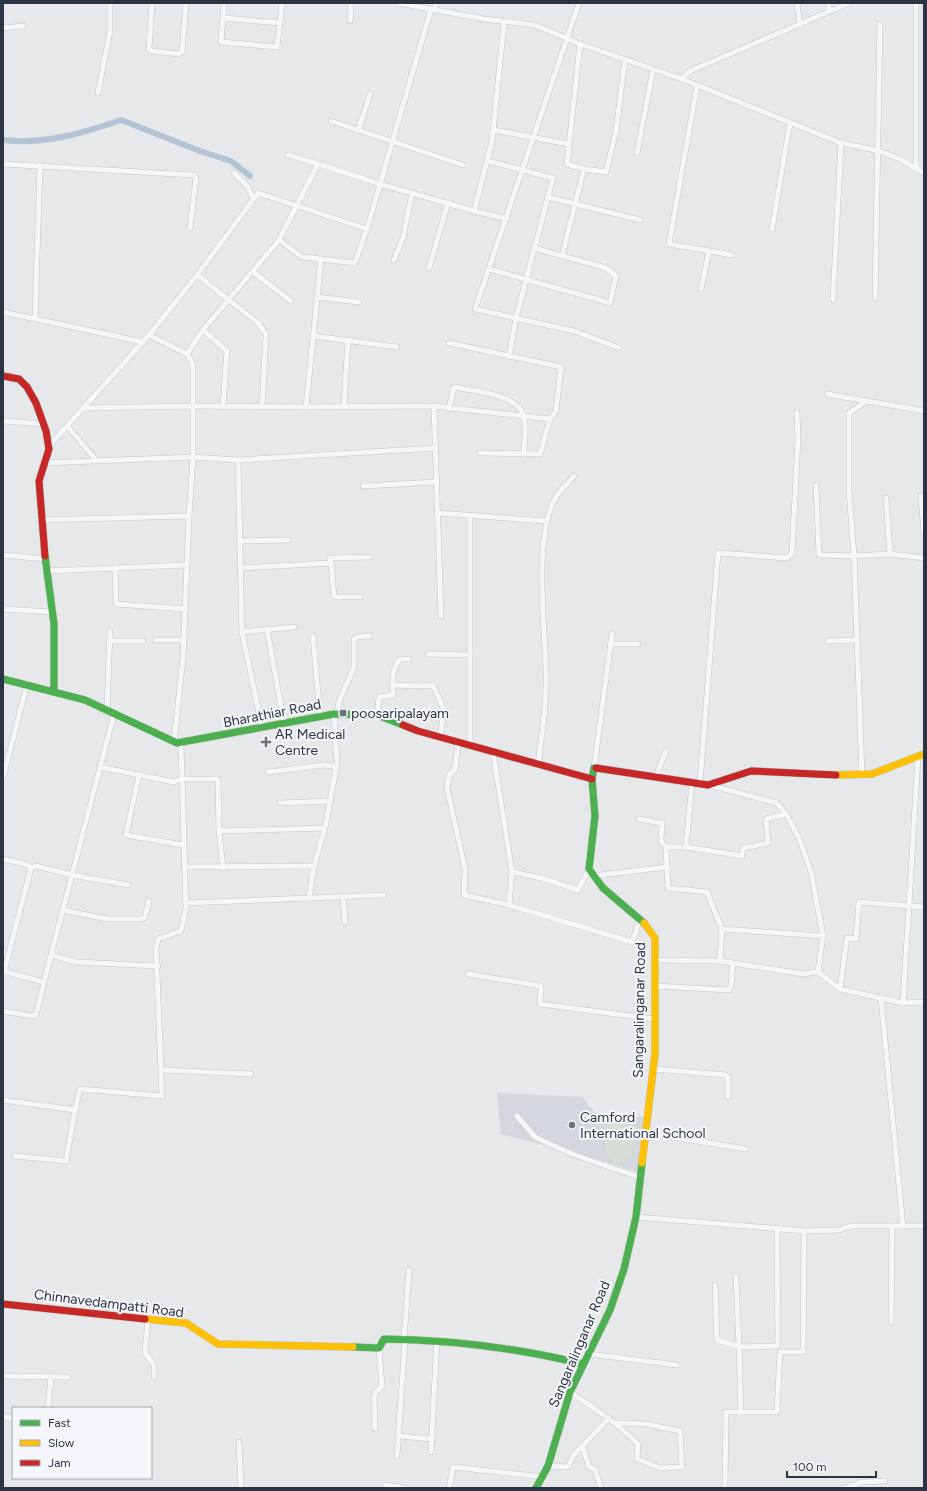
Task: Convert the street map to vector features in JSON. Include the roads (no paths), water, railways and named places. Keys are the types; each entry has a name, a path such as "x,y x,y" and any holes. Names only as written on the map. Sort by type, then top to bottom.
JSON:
{"main road":[{"path":"3,376 18,378 23,382 32,396 44,424 49,446 39,481 46,571 54,631 54,691"},
{"path":"3,679 85,700 177,743"},
{"name":"Bharathiar Road","path":"177,743 335,714 377,715 440,738 592,779"},
{"path":"591,872 596,806 592,779 594,768 612,768 708,785 751,771 820,775 872,774 921,756"},
{"name":"Sangaralinganar Road","path":"536,1488 548,1466 570,1392 610,1310 624,1269 636,1217 653,1069 655,986 654,938 650,930 640,920 604,890 591,872"},
{"name":"Chinnavedampatti Road","path":"3,1304 186,1323 218,1344 379,1348"},
{"path":"379,1348 384,1339 437,1340 558,1358 583,1364"}],"street":[{"path":"98,93 110,31 110,3"},
{"path":"152,3 149,49 152,51 178,54 182,52 186,3"},
{"path":"224,3 221,42 277,47 282,3"},
{"path":"350,21 351,3"},
{"path":"398,3 504,22 535,25 580,44 682,79 841,143 879,151 900,159 924,173"},
{"path":"279,240 302,256 355,263 367,229 435,3"},
{"path":"579,3 524,170 475,309 574,331 619,348"},
{"path":"797,3 800,25"},
{"path":"829,3 829,11"},
{"path":"682,79 690,71 849,3"},
{"path":"916,3 916,169"},
{"path":"224,18 280,23"},
{"path":"474,211 488,161 494,130 504,22"},
{"path":"875,298 875,219 879,151 880,24"},
{"path":"3,28 23,26"},
{"path":"580,44 567,164 584,169 606,172 616,131 625,59"},
{"path":"637,153 653,70"},
{"path":"697,86 669,244 732,255"},
{"path":"358,131 370,94"},
{"path":"331,121 392,143 463,165"},
{"path":"772,229 790,123"},
{"path":"494,130 568,144"},
{"path":"833,300 841,143"},
{"path":"288,155 380,184 507,219"},
{"path":"488,161 553,178 516,318 509,357"},
{"path":"3,164 193,175 196,178 190,228"},
{"path":"187,354 203,330 230,300 279,240 318,164"},
{"path":"35,318 40,165"},
{"path":"562,256 584,169"},
{"path":"234,173 248,187 253,199"},
{"path":"49,446 68,427 149,335 197,275 258,193 367,229"},
{"path":"394,260 403,238 412,193"},
{"path":"547,197 640,220"},
{"path":"429,268 448,203"},
{"path":"489,269 610,303 616,276 606,268 534,248"},
{"path":"701,290 709,251"},
{"path":"306,407 321,259"},
{"path":"253,272 291,301"},
{"path":"197,275 258,323 266,335 262,407"},
{"path":"317,297 358,302"},
{"path":"3,312 143,342"},
{"path":"203,330 227,350 223,407"},
{"path":"14,1156 66,1161 80,1089 162,1096 156,942 163,937 180,931 186,903 181,779 177,743 184,640 186,565 193,457 193,364 187,354 149,335"},
{"path":"313,336 397,346"},
{"path":"344,405 348,340"},
{"path":"449,343 561,367 556,411 550,418 540,454 480,453"},
{"path":"449,408 454,387 513,401 524,416 524,454"},
{"path":"827,394 924,411"},
{"path":"862,774 854,556 849,491 849,413 867,401"},
{"path":"84,408 193,406 306,407 344,405 434,406 550,418"},
{"path":"434,406 441,616"},
{"path":"700,783 718,553 786,558 792,553 798,439 797,412"},
{"path":"3,421 44,424"},
{"path":"68,427 96,460"},
{"path":"44,463 193,457 238,460 435,448"},
{"path":"238,460 242,632 262,727"},
{"path":"538,764 546,709 542,575 546,521 557,494 574,476"},
{"path":"363,486 436,482"},
{"path":"816,485 819,555 854,556 890,554 924,558"},
{"path":"921,496 924,533"},
{"path":"886,498 890,554"},
{"path":"437,514 546,521"},
{"path":"41,520 189,516"},
{"path":"470,516 470,746"},
{"path":"240,541 288,540"},
{"path":"3,555 45,559"},
{"path":"360,597 334,596 330,558 370,557"},
{"path":"240,568 331,564"},
{"path":"46,571 186,565"},
{"path":"115,568 116,604 185,609"},
{"path":"3,609 52,612"},
{"path":"242,632 294,627"},
{"path":"266,629 284,723"},
{"path":"3,1011 31,1016 36,1015 100,767 111,712 110,631"},
{"path":"594,768 612,634"},
{"path":"312,636 320,717"},
{"path":"309,898 314,866 325,828 336,769 335,714 339,701 354,668 354,639 356,637 370,636"},
{"path":"156,640 184,640"},
{"path":"828,641 857,640"},
{"path":"110,641 143,641"},
{"path":"610,644 638,644"},
{"path":"428,654 470,655"},
{"path":"377,715 380,696 392,695 394,671 398,661 409,659"},
{"path":"3,778 27,684"},
{"path":"393,685 433,685 444,710 440,738"},
{"path":"458,743 455,769 449,776 448,788 465,869 464,895 509,905 632,942 640,920"},
{"path":"656,776 666,751"},
{"path":"494,752 512,872 509,905"},
{"path":"903,1003 908,906 921,756"},
{"path":"268,772 324,765 333,766 336,769"},
{"path":"100,767 174,782 181,779 218,779 219,830 223,868"},
{"path":"139,775 126,835 183,845"},
{"path":"686,847 692,782"},
{"path":"708,785 776,803 786,814 799,838 811,872 824,936 818,972"},
{"path":"280,803 330,801"},
{"path":"666,847 686,847 742,856 743,848 768,843 766,819 786,814"},
{"path":"639,819 662,823 661,841 666,847 668,888 707,892 722,929 720,961"},
{"path":"219,830 325,828"},
{"path":"3,859 28,864 31,868"},
{"path":"31,868 36,866 72,875 128,885"},
{"path":"184,867 223,868 314,866"},
{"path":"512,872 541,878 578,890 591,872 666,867"},
{"path":"31,868 4,971 44,982"},
{"path":"186,903 384,895"},
{"path":"342,897 345,922"},
{"path":"63,910 107,919 142,920 145,917 149,900"},
{"path":"840,989 847,938 856,939 859,902 924,907"},
{"path":"722,929 824,936"},
{"path":"51,955 77,962 158,966"},
{"path":"655,960 720,961 803,974 818,972 840,989 903,1003 924,1002"},
{"path":"655,986 729,990 731,986 733,963"},
{"path":"468,974 541,986 540,1004 654,1019"},
{"path":"881,998 903,1227"},
{"path":"653,1069 726,1075 728,1077 728,1097"},
{"path":"161,1070 251,1074"},
{"path":"3,1100 75,1110"},
{"path":"517,1116 535,1137 545,1142 575,1155 641,1178"},
{"path":"646,1133 746,1149"},
{"path":"636,1217 804,1231 839,1230 851,1226 924,1226"},
{"path":"891,1322 892,1226"},
{"path":"725,1488 726,1412 777,1412 780,1352 778,1346 777,1228"},
{"path":"780,1352 803,1352 804,1231"},
{"path":"397,1456 409,1270"},
{"path":"736,1276 741,1412"},
{"path":"715,1285 717,1340 739,1347 778,1346"},
{"path":"148,1319 145,1353 154,1365 154,1377"},
{"path":"431,1452 437,1340"},
{"path":"375,1429 374,1397 376,1392 382,1386 379,1348"},
{"path":"589,1354 677,1365"},
{"path":"3,1376 68,1377"},
{"path":"48,1407 51,1377"},
{"path":"570,1392 609,1418 638,1444 636,1459 660,1468 682,1467 680,1431 646,1424 616,1424"},
{"path":"548,1466 568,1467 574,1456 583,1448 609,1418"},
{"path":"399,1436 432,1439"},
{"path":"240,1442 241,1488"},
{"path":"583,1448 589,1467 595,1469 601,1488"},
{"path":"449,1488 453,1467 543,1477"},
{"path":"845,1488 862,1482 885,1481"},
{"path":"385,1485 404,1488"}],"waterway":[{"path":"3,140 33,141 63,137 121,120 200,151 231,161 250,176"}],"place":[{"name":"poosaripalayam","path":"343,713"},
{"name":"AR Medical Centre","path":"266,742"},
{"name":"Camford International School","path":"572,1125"}]}
